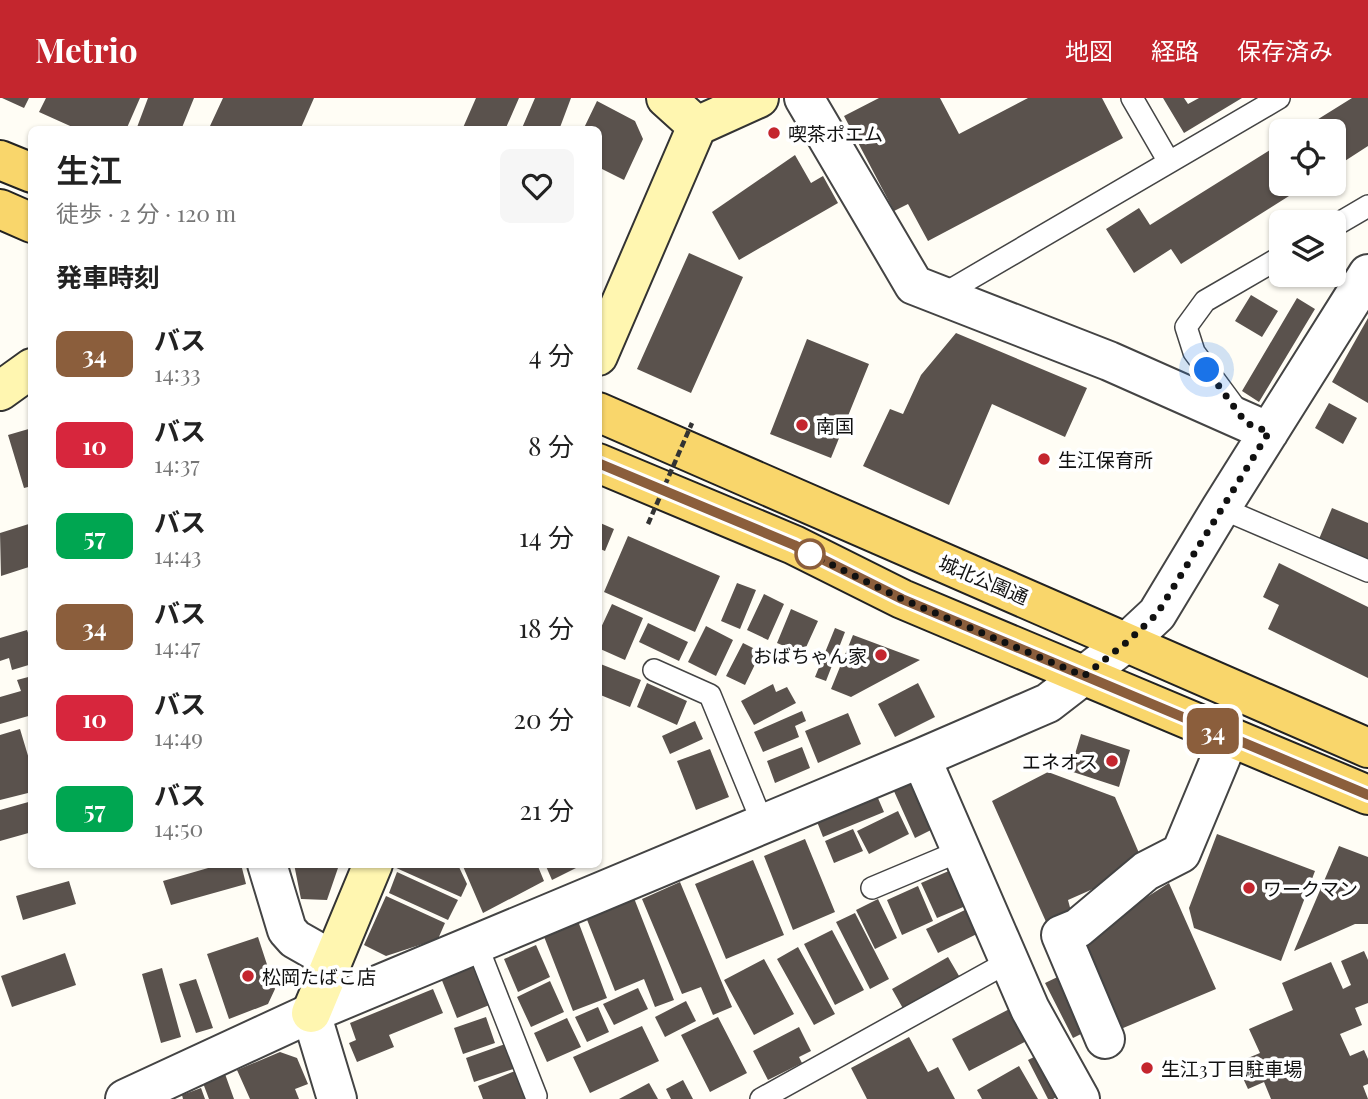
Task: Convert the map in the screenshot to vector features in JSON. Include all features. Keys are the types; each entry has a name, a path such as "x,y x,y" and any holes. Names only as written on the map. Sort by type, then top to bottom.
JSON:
{"main road":[{"path":"0,160 28,171"},
{"path":"0,209 28,221"},
{"name":"城北公園通","path":"602,414 1368,748"},
{"path":"602,465 794,545 902,599 1368,795"}],"street":[{"path":"666,98 697,126"},
{"path":"602,347 697,126 759,98"},
{"path":"804,98 914,285 1109,361 1257,427"},
{"path":"125,1099 311,1013 1048,703 1127,642 1157,614 1221,508 1257,427 1366,282"},
{"path":"0,391 28,371"},
{"path":"1105,1039 1061,936 1078,928 1146,871 1181,853 1229,738"},
{"path":"920,758 1008,962 1078,1098"},
{"path":"268,868 287,930 295,939 332,960"},
{"path":"337,1099 311,1013 371,868"}],"lane":[{"path":"1132,98 1169,162"},
{"path":"942,295 1279,98"},
{"path":"1346,219 1368,206"},
{"path":"1257,427 1194,352 1186,327 1205,301 1269,264"},
{"path":"1221,508 1368,571"},
{"path":"654,670 710,695 763,824"},
{"path":"872,888 960,850"},
{"path":"476,943 536,1096"},
{"path":"761,1099 1008,962"}],"path":[{"path":"649,524 692,423"}],"building":[{"path":"2,98 29,98 24,108"},
{"path":"46,98 140,98 128,126 70,126 39,112"},
{"path":"148,98 194,98 183,126 138,126"},
{"path":"223,98 314,98 302,126 210,126"},
{"path":"476,98 519,98 507,126 464,126"},
{"path":"535,98 571,98 560,126 523,126"},
{"path":"879,98 940,98 959,134 1028,98 1102,98 1123,138 928,241 908,204 894,211 844,116"},
{"path":"1163,98 1184,98 1188,104 1199,98 1242,98 1184,133"},
{"path":"1352,98 1368,98 1368,146 1346,160 1346,119 1318,119"},
{"path":"597,101 635,121 643,139 624,180 602,169 602,126 585,126"},
{"path":"1269,151 1269,196 1289,196 1181,264 1171,249 1134,273 1106,229 1139,208 1150,225"},
{"path":"795,155 811,183 823,176 838,203 739,260 712,212"},
{"path":"689,253 743,277 691,393 637,369"},
{"path":"1251,295 1278,311 1262,337 1235,321"},
{"path":"1297,298 1315,309 1259,402 1242,391"},
{"path":"1368,318 1368,403 1332,382"},
{"path":"956,333 1087,388 1065,437 992,404 949,505 863,466 890,409 903,414 921,375"},
{"path":"807,339 869,364 831,458 770,434"},
{"path":"1329,403 1357,418 1343,444 1315,428"},
{"path":"28,429 28,487 24,488 8,435"},
{"path":"1332,508 1368,523 1368,561 1319,539"},
{"path":"28,524 28,567 1,576 0,533"},
{"path":"602,524 614,529 605,551 602,550"},
{"path":"628,536 720,576 695,632 604,592"},
{"path":"1279,563 1368,607 1368,678 1268,629 1279,605 1263,597"},
{"path":"737,583 756,590 740,629 721,621"},
{"path":"764,594 784,604 768,640 747,630"},
{"path":"612,604 643,618 625,660 602,650 602,625"},
{"path":"791,609 818,621 803,654 777,643"},
{"path":"648,623 688,642 679,661 639,642"},
{"path":"706,626 733,640 716,676 688,662"},
{"path":"835,628 845,632 826,681 815,677"},
{"path":"27,630 28,665 12,670 9,658 0,661 0,638"},
{"path":"853,635 920,660 851,697 831,689"},
{"path":"743,643 761,652 745,685 726,676"},
{"path":"602,665 641,680 630,707 602,696"},
{"path":"28,677 28,716 0,724 0,697 21,691 17,680"},
{"path":"647,683 687,701 677,725 637,707"},
{"path":"918,683 935,717 895,737 878,704"},
{"path":"773,684 776,692 787,687 796,703 754,725 741,701"},
{"path":"802,711 806,721 795,726 799,737 763,752 754,732"},
{"path":"848,713 861,744 818,763 805,731"},
{"path":"695,721 703,739 670,754 662,736"},
{"path":"20,729 28,756 28,793 0,800 0,735"},
{"path":"1081,734 1130,750 1119,787 1070,771"},
{"path":"802,747 810,768 775,783 767,761"},
{"path":"710,749 729,797 696,810 677,761"},
{"path":"1048,772 1115,797 1139,853 1102,885 1068,900 1072,915 1047,924 992,801"},
{"path":"918,778 931,809 924,813 931,830 915,838 893,789"},
{"path":"874,789 884,812 823,837 814,814"},
{"path":"28,802 28,833 0,841 0,810"},
{"path":"898,811 909,834 869,854 857,831"},
{"path":"853,829 863,851 834,863 825,841"},
{"path":"1217,834 1315,871 1281,961 1194,928 1189,908"},
{"path":"805,839 835,912 793,930 764,856"},
{"path":"1339,846 1368,857 1368,924 1355,924 1294,951"},
{"path":"753,860 784,935 726,959 695,884"},
{"path":"208,868 242,868 246,884 171,905 163,881"},
{"path":"295,868 338,868 327,900 301,899"},
{"path":"396,868 459,868 467,884 461,897"},
{"path":"464,868 539,868 544,881 483,913"},
{"path":"547,868 576,868 552,880"},
{"path":"951,870 968,905 937,918 921,883"},
{"path":"397,872 458,900 448,920 389,893"},
{"path":"69,881 76,904 23,920 16,896"},
{"path":"680,882 732,1007 713,1015 701,987 682,994 642,899"},
{"path":"1169,883 1216,989 1116,1031 1082,965 1093,960 1084,937"},
{"path":"918,886 933,921 902,935 887,900"},
{"path":"632,893 674,1000 655,1007 644,979 615,991 584,912"},
{"path":"386,896 445,923 438,939 386,956 364,945"},
{"path":"878,899 897,938 875,949 856,910"},
{"path":"969,908 981,932 938,953 926,929"},
{"path":"855,913 889,979 870,989 836,922"},
{"path":"578,921 607,998 573,1011 543,934"},
{"path":"832,930 864,990 835,1005 804,944"},
{"path":"258,937 275,989 268,1004 229,1019 207,954"},
{"path":"536,945 550,977 518,992 504,959"},
{"path":"798,947 835,1014 814,1025 777,959"},
{"path":"1364,951 1368,960 1368,1003 1355,1008 1362,1025 1340,1034 1350,1056 1364,1050 1368,1059 1368,1084 1363,1086 1368,1099 1271,1099 1264,1082 1248,1089 1236,1063 1260,1053 1249,1029 1293,1010 1282,983 1331,962 1343,989 1351,985 1341,961"},
{"path":"65,953 76,985 12,1007 1,976"},
{"path":"948,957 962,981 905,1012 892,989"},
{"path":"764,959 794,1014 754,1035 724,980"},
{"path":"476,964 492,1004 457,1018 441,978"},
{"path":"162,968 181,1037 161,1043 142,974"},
{"path":"1068,972 1095,1027 1073,1038 1045,983"},
{"path":"196,979 213,1028 196,1033 179,984"},
{"path":"550,981 564,1012 531,1027 517,997"},
{"path":"638,988 648,1009 614,1025 603,1004"},
{"path":"433,989 443,1013 389,1035 394,1047 357,1062 349,1043 356,1040 350,1023"},
{"path":"686,1001 696,1021 665,1037 655,1017"},
{"path":"1019,1004 1036,1036 969,1071 952,1039"},
{"path":"598,1007 609,1032 587,1042 575,1017"},
{"path":"486,1017 495,1043 463,1054 454,1028"},
{"path":"718,1017 747,1073 710,1092 681,1035"},
{"path":"567,1018 581,1047 547,1062 534,1033"},
{"path":"642,1026 659,1061 590,1093 573,1057"},
{"path":"799,1027 811,1051 799,1057 802,1063 768,1080 753,1051"},
{"path":"909,1037 928,1072 938,1067 955,1099 867,1099 851,1068"},
{"path":"508,1043 516,1068 474,1082 466,1058"},
{"path":"280,1052 297,1058 308,1084 295,1089 299,1099 250,1099 237,1070"},
{"path":"1044,1052 1065,1092 1053,1099 1048,1099 1028,1060"},
{"path":"1019,1066 1038,1099 982,1099 977,1090"},
{"path":"515,1071 527,1099 483,1099 478,1086"},
{"path":"225,1074 234,1099 209,1099 203,1083"},
{"path":"683,1080 693,1099 671,1099 666,1089"},
{"path":"649,1083 658,1099 619,1099"},
{"path":"201,1088 205,1099 183,1099 182,1095"}],"bus line":[{"name":"34","path":"602,465 794,545 902,599 1368,795"}],"place":[{"name":"喫茶ポエム","path":"774,133"},
{"name":"南国","path":"802,425"},
{"name":"生江保育所","path":"1044,459"},
{"name":"おばちゃん家","path":"881,655"},
{"name":"エネオス","path":"1112,761"},
{"name":"ワークマン","path":"1249,888"},
{"name":"松岡たばこ店","path":"248,976"},
{"name":"生江3丁目駐車場","path":"1147,1068"}],"route":[{"path":"810,554 902,599 1084,676 1157,614 1269,432 1246,423 1207,370"}]}
